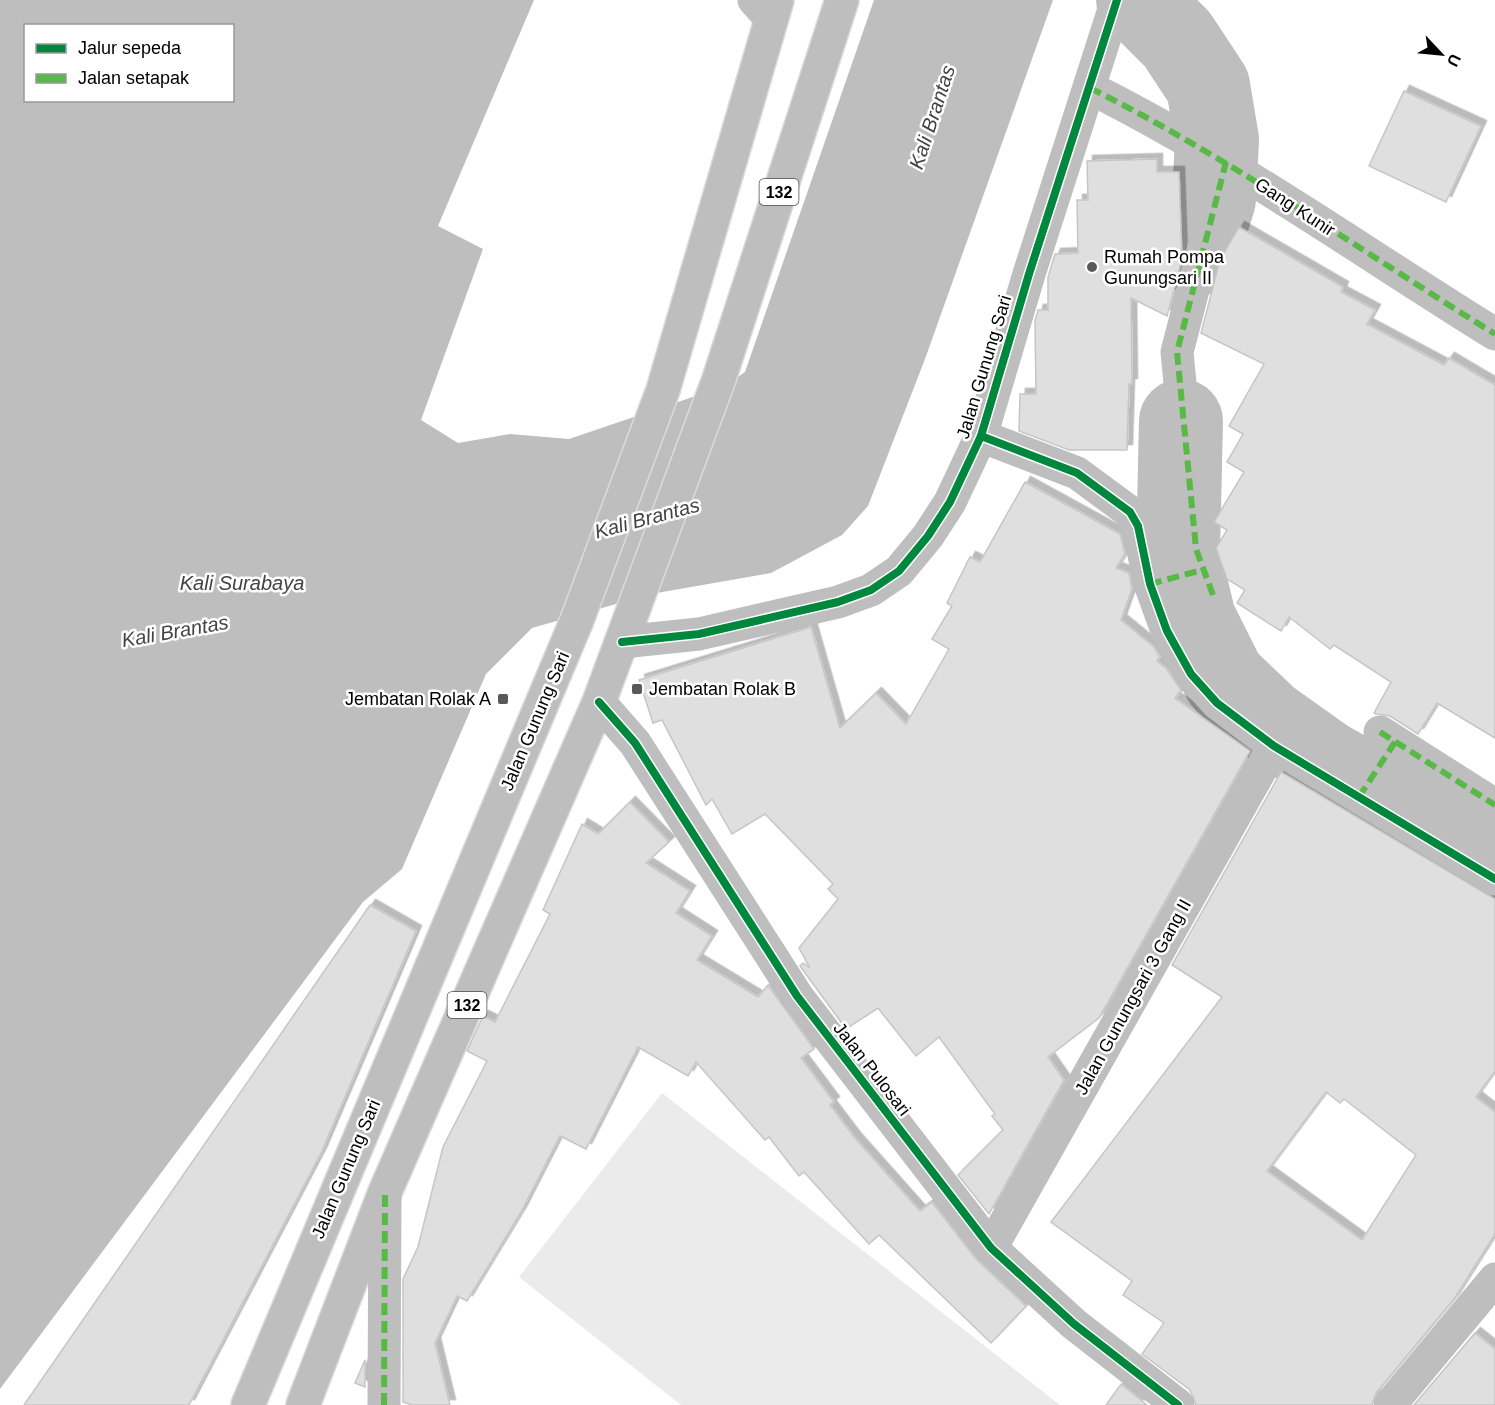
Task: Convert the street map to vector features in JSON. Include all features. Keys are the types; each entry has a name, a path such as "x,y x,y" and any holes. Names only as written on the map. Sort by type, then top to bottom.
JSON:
{"street":[{"name":"132","path":"303,1405 386,1192 599,702 719,379 841,3"},
{"name":"Jalan Gunung Sari","path":"248,1405 577,620 663,390 768,6"},
{"name":"Jalan Gunung Sari","path":"622,642 699,634 838,602 871,590 899,571 928,536 950,502 981,436 1029,274 1113,13"},
{"name":"Gang Kunir","path":"1090,88 1216,156 1495,334"},
{"path":"1153,583 1203,579 1196,549 1177,352 1216,156"},
{"path":"981,436 1077,473 1120,502 1130,512 1138,526 1167,631 1191,674 1217,703 1274,746 1362,792 1495,879"},
{"name":"Jalan Pulosari","path":"599,702 635,743 797,996 991,1248 1074,1324 1178,1405"},
{"path":"1362,792 1389,741 1495,805"},
{"name":"Jalan Gunungsari 3 Gang II","path":"991,1248 1274,746"},
{"path":"384,1405 386,1192"},
{"path":"1390,1405 1495,1279"}],"shaded area":[{"path":"662,1093 1060,1405 681,1405 519,1277"}],"water":[{"name":"Kali Surabaya","path":"0,0 534,0 438,226 483,249 421,420 458,443 510,434 569,439 725,386 745,372 874,0 1053,0 925,359 868,506 842,535 771,573 651,594 532,628 486,674 402,869 363,902 0,1389"}],"building":[{"path":"1404,91 1481,126 1446,202 1369,166"},
{"name":"Rumah Pompa Gunungsari II","path":"1157,159 1157,172 1179,172 1182,259 1167,316 1131,298 1132,384 1129,384 1127,450 1069,450 1019,431 1020,394 1036,394 1035,321 1038,310 1048,310 1048,277 1055,254 1078,253 1077,200 1088,200 1087,161"},
{"path":"1239,227 1343,287 1341,292 1375,310 1367,324 1444,365 1449,358 1495,385 1495,738 1437,703 1418,734 1390,716 1374,713 1391,682 1334,645 1330,649 1289,617 1281,631 1237,603 1245,590 1227,579 1216,548 1227,530 1214,522 1244,472 1227,462 1243,434 1229,426 1264,364 1201,333 1220,260"},
{"path":"1025,482 1120,534 1125,554 1116,568 1129,573 1132,589 1121,620 1154,647 1160,657 1157,661 1166,668 1181,690 1175,698 1250,751 1099,1018 1048,1057 1064,1080 989,1214 958,1175 1003,1130 992,1116 995,1114 939,1037 916,1056 878,1008 846,1029 800,966 803,963 810,968 799,948 838,899 828,889 833,884 765,814 732,834 712,799 706,805 662,720 653,723 639,680 811,627 840,728 876,693 906,724 949,649 932,639 952,606 947,603 970,557 980,562"},
{"path":"1281,772 1495,899 1495,1071 1476,1097 1495,1112 1495,1234 1454,1299 1376,1393 1372,1405 1196,1405 1190,1390 1142,1354 1164,1323 1123,1295 1132,1281 1051,1222 1222,997 1172,965","holes":["1326,1092 1340,1103 1344,1099 1416,1155 1362,1240 1267,1171"]},
{"path":"630,802 669,842 646,863 690,891 676,913 712,936 697,960 758,997 768,985 814,1049 801,1058 834,1102 830,1105 855,1138 920,1211 932,1202 976,1259 1026,1306 991,1343 879,1235 869,1244 804,1172 799,1176 769,1137 765,1140 696,1062 688,1076 638,1047 586,1149 560,1136 521,1212 467,1301 457,1296 435,1343 450,1405 412,1405 403,1402 403,1279 418,1247 443,1147 487,1061 467,1051 483,1016 495,1022 550,914 543,910 582,824 598,834"},
{"path":"370,905 416,931 321,1153 189,1405 24,1405"},
{"path":"1475,1333 1495,1349 1495,1405 1414,1405"},
{"path":"365,1360 365,1387 355,1383"},
{"path":"1121,1384 1147,1405 1106,1405"}],"waterway":[{"path":"1138,0 1177,39 1208,86 1217,140 1214,199 1197,254"},
{"path":"1181,421 1178,552 1194,619 1224,679 1267,720 1326,762 1495,856"}],"marked path":[{"path":"1090,88 1245,175 1495,334"},
{"path":"1213,595 1196,549 1177,352 1226,162"},
{"path":"1150,584 1202,570"},
{"path":"1380,732 1495,805"},
{"path":"1359,797 1395,742"},
{"path":"384,1405 385,1192"}],"cycle path":[{"path":"622,642 699,634 838,602 871,590 899,571 928,536 950,502 981,436 1029,274 1117,0"},
{"path":"981,436 1077,473 1130,512 1138,526 1150,584 1167,631 1191,674 1217,703 1274,746 1495,879"},
{"path":"599,702 635,743 797,996 991,1248 1074,1324 1178,1405"}],"place":[{"name":"Rumah Pompa Gunungsari II","path":"1092,267"},
{"name":"Jembatan Rolak B","path":"637,689"},
{"name":"Jembatan Rolak A","path":"503,699"}],"water label":[{"name":"Kali Brantas","path":"932,117"},
{"name":"Kali Brantas","path":"647,518"},
{"name":"Kali Brantas","path":"175,631"}]}
